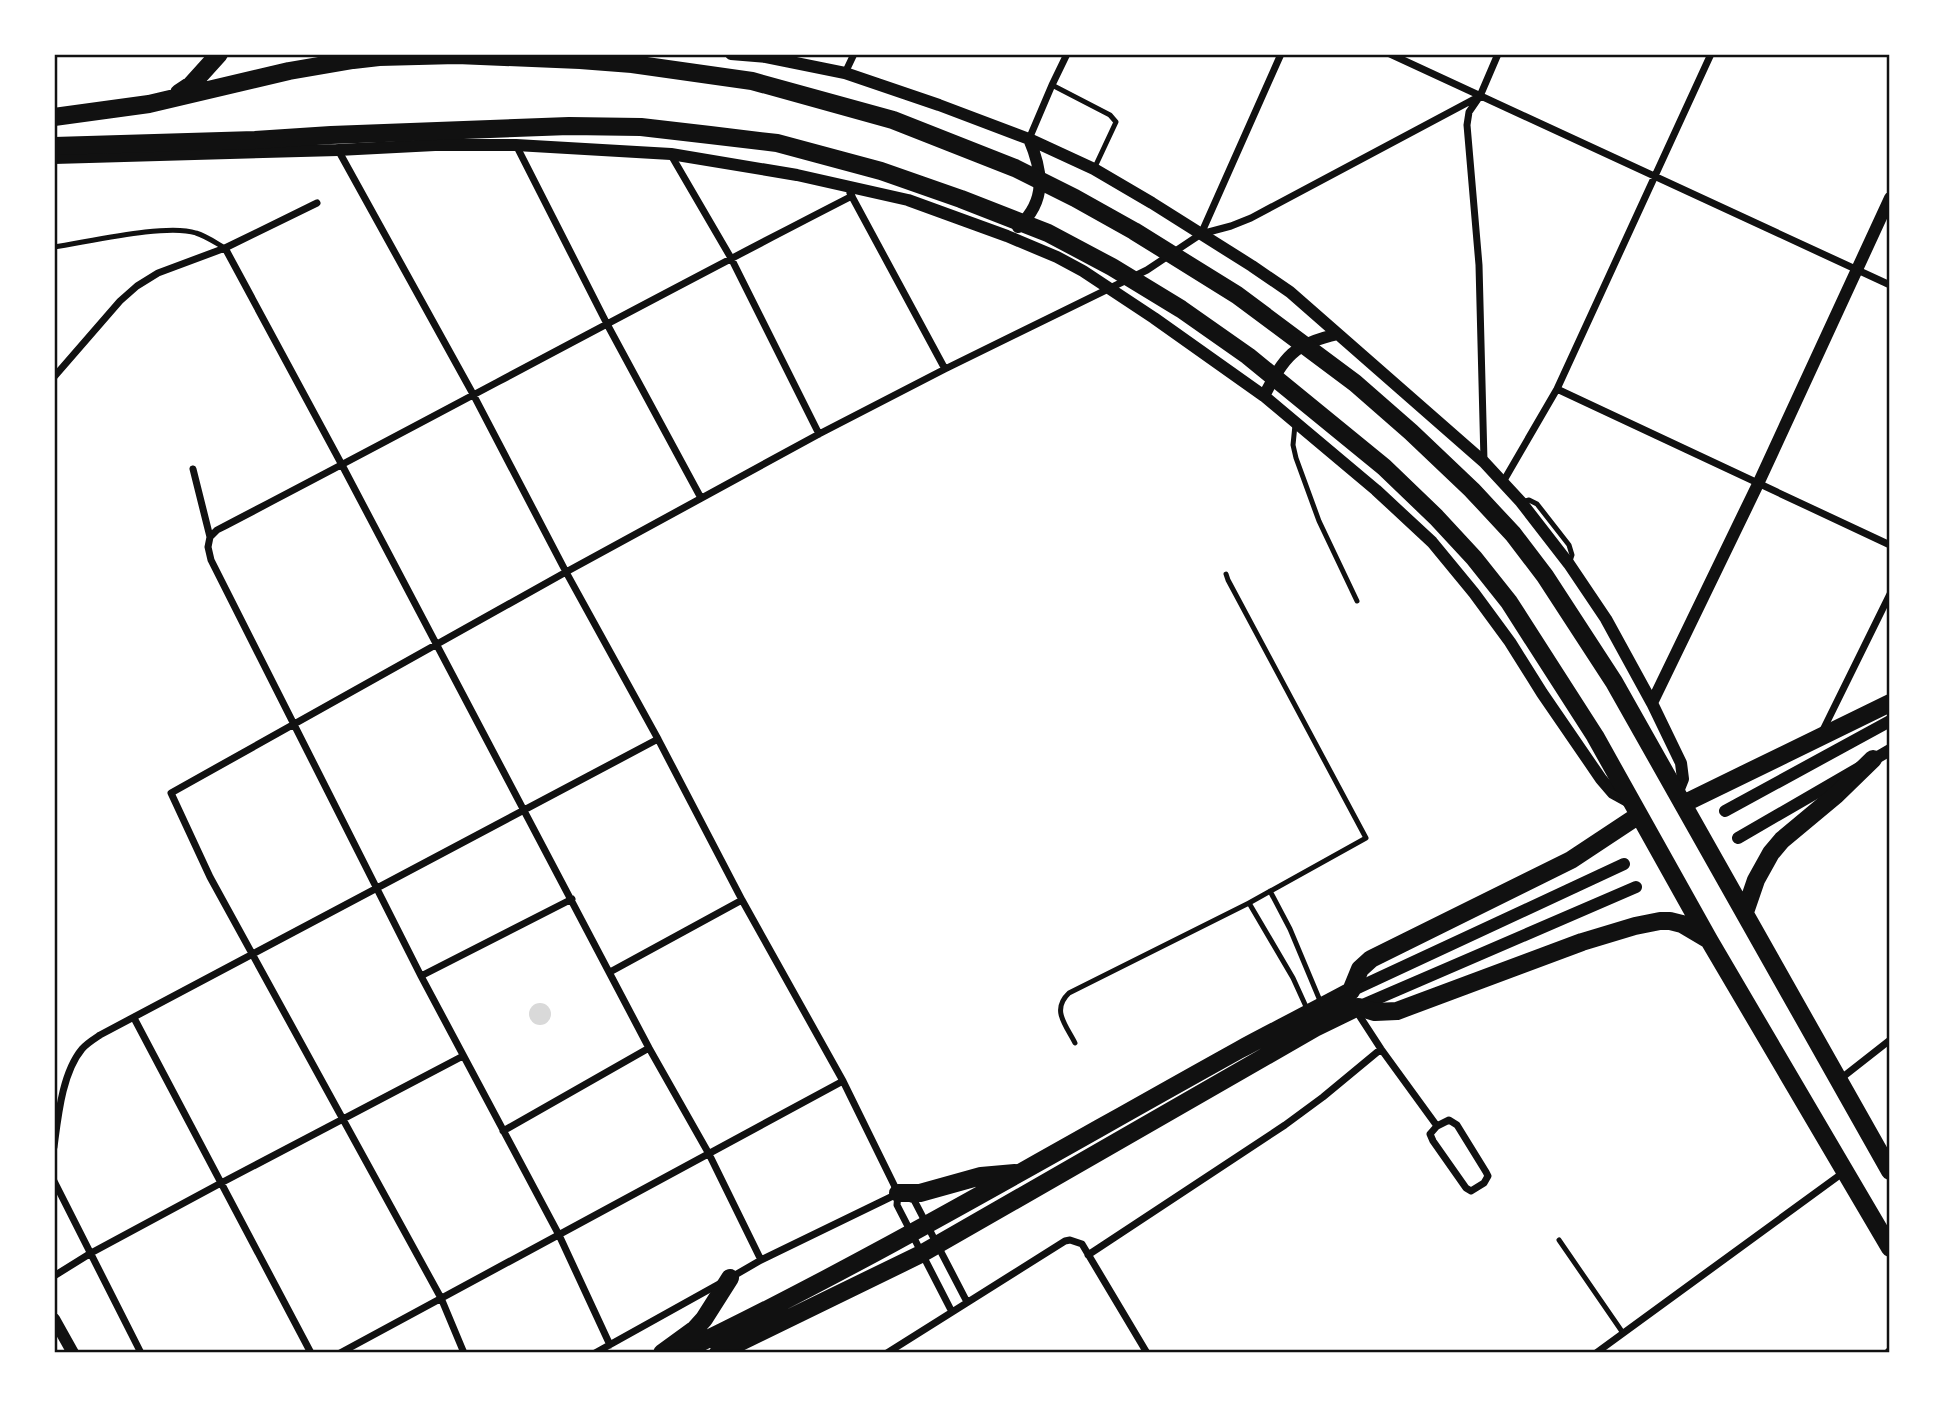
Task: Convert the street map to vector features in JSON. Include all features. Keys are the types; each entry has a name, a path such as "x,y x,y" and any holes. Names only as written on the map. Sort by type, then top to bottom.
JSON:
{"main road":[{"path":"172,98 191,85 219,54"},
{"path":"54,117 149,104 346,57 458,55 632,64 752,81 893,120 1015,167 1134,231 1237,295 1355,383 1472,490 1513,534 1545,576 1614,682 1889,1168"},
{"path":"54,146 255,140 334,142 569,126 641,127 777,144 881,171 1048,233 1112,267 1181,309 1248,356 1384,467 1436,517 1510,602 1595,736 1709,940 1890,1248"},
{"path":"1680,799 1890,704"},
{"path":"1745,912 1756,880 1770,853 1873,759"},
{"path":"1355,1002 1360,969 1371,960 1571,860 1636,810"},
{"path":"680,1353 920,1229 1231,1055 1355,1002 1375,1012 1397,1011 1581,942 1660,921 1682,924 1709,940"},
{"path":"718,1353 921,1254 1319,1017"},
{"path":"898,1193 920,1193 981,1176 1022,1172"},
{"path":"662,1353 695,1329 730,1278"}],"street":[{"path":"731,54 766,57 845,73 1029,139 1094,169 1290,292 1485,462 1521,502 1569,564 1606,619 1681,762 1683,779 1680,799"},
{"path":"845,73 854,54"},
{"path":"1007,236 1030,214 1037,202 1041,185 1040,170 1029,139 1067,54"},
{"path":"1201,234 1281,54"},
{"path":"1390,54 1890,285"},
{"path":"1485,462 1479,265 1467,125 1469,112 1480,96 1498,54"},
{"path":"1503,482 1557,389 1711,54"},
{"path":"464,1353 441,1298 210,877 171,793 818,434 1147,270 1201,234 1251,218 1480,96"},
{"path":"334,142 658,739 742,901 843,1081 898,1193 897,1205 938,1244 967,1302"},
{"path":"54,158 334,142 516,145 671,154 797,175 850,191 908,200 1007,236 1057,257 1154,318 1264,396 1377,490 1432,542 1474,593 1510,642 1601,779 1613,793 1636,810"},
{"path":"516,145 607,324 701,498"},
{"path":"671,154 731,258 818,434"},
{"path":"210,537 216,530 731,258 850,191"},
{"path":"850,191 945,369"},
{"path":"1651,702 1758,484 1890,198"},
{"path":"54,377 120,301 137,286 158,273 225,248 317,203"},
{"path":"225,248 572,898 649,1048 709,1154 761,1260"},
{"path":"1264,396 1284,361 1298,349 1315,339 1338,334"},
{"path":"1557,389 1890,545"},
{"path":"193,469 210,537 208,547 211,560 421,976 559,1235 610,1345"},
{"path":"1820,736 1890,594"},
{"path":"1725,811 1890,721"},
{"path":"54,1147 59,1110 72,1063 83,1047 100,1035 658,739"},
{"path":"1738,838 1890,750"},
{"path":"1355,1002 1624,864"},
{"path":"1355,1002 1636,887"},
{"path":"421,976 572,898"},
{"path":"610,972 742,901"},
{"path":"1355,1002 1381,1049 1437,1126"},
{"path":"134,1018 311,1353"},
{"path":"1839,1080 1890,1040"},
{"path":"503,1131 649,1048"},
{"path":"1088,1255 1285,1125 1381,1049"},
{"path":"54,1276 221,1183 463,1056"},
{"path":"340,1353 843,1081"},
{"path":"54,1095 59,1110"},
{"path":"1453,1121 1486,1172 1487,1179 1474,1190 1468,1191 1433,1141 1430,1134 1437,1126 1453,1121"},
{"path":"1596,1353 1844,1171"},
{"path":"54,1181 141,1353"},
{"path":"594,1353 761,1260 898,1193 914,1200 920,1229 921,1254 951,1312"},
{"path":"887,1353 1065,1241 1076,1241 1082,1244 1147,1353"},
{"path":"54,1319 73,1353"}],"lane":[{"path":"1052,85 1110,115 1116,122 1094,169"},
{"path":"54,247 180,229 194,232 225,248"},
{"path":"1296,422 1293,444 1296,458 1319,521 1357,601"},
{"path":"1075,1043 1060,1015 1063,999 1069,993 1249,903 1366,838 1226,574"},
{"path":"1270,891 1290,929 1319,1017"},
{"path":"1249,903 1319,1017"},
{"path":"1559,1240 1623,1333"}],"shaded area":[{"path":"540,1003 548,1006 551,1014 548,1022 540,1025 532,1022 529,1014 532,1006"}]}
